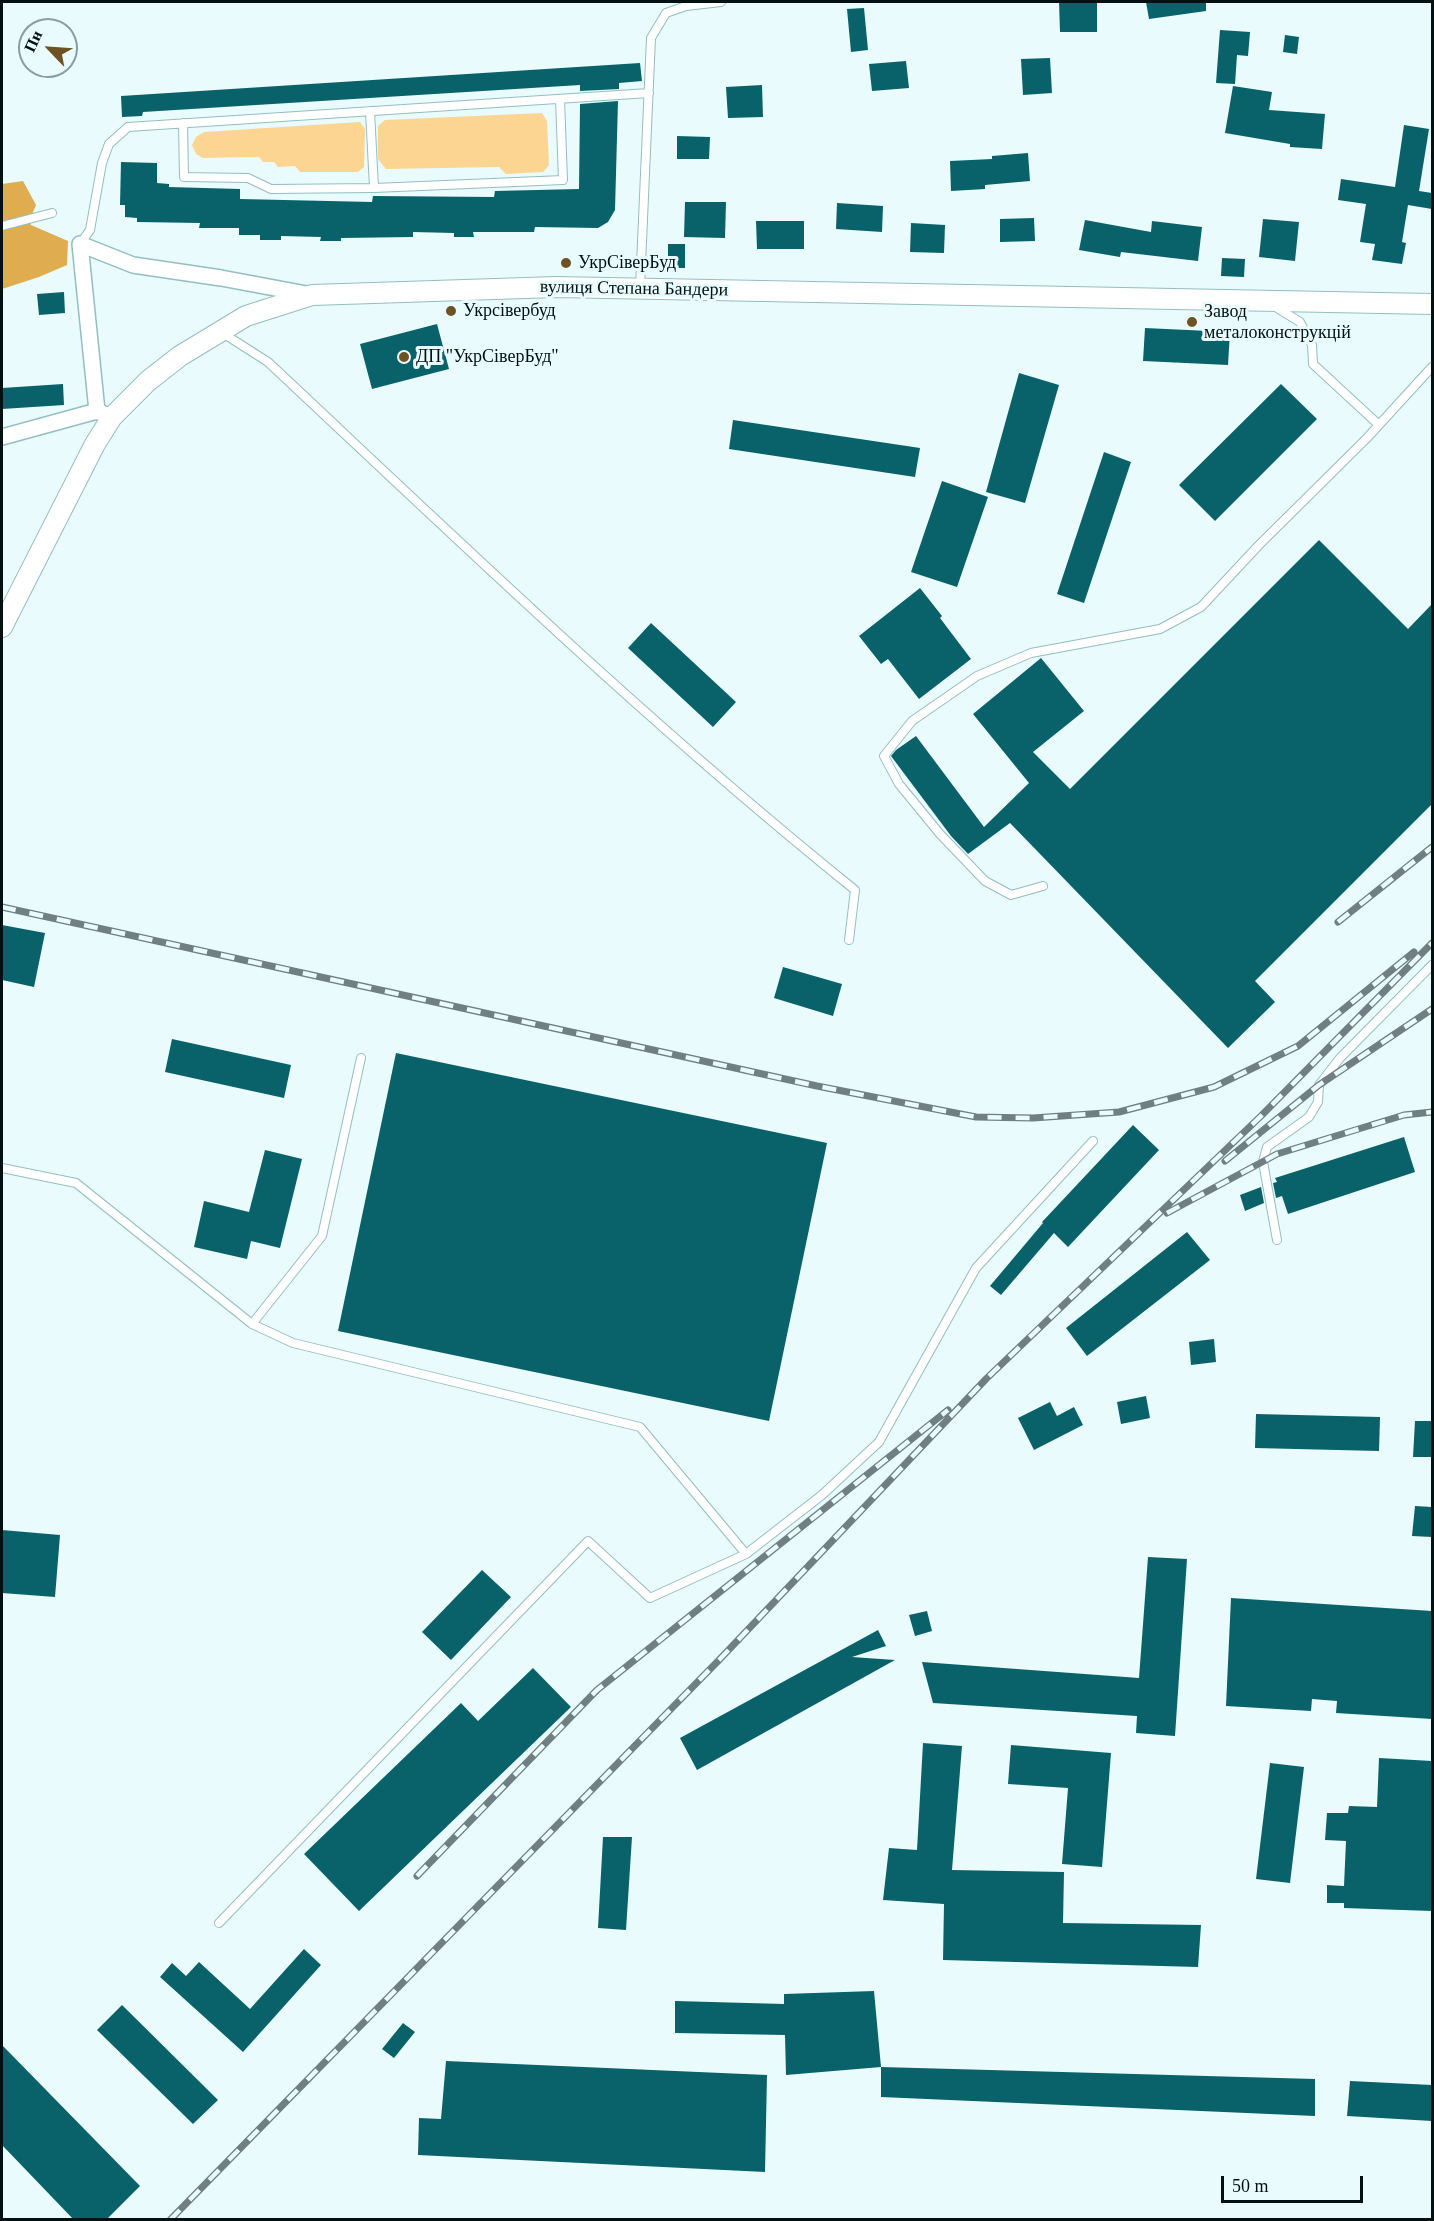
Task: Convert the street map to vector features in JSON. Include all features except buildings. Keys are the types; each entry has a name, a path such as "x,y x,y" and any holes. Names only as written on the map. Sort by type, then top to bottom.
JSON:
{"street":[{"path":"2,437 105,414 80,244 133,265 312,295"},
{"name":"вулиця Степана Бандери","path":"2,627 94,444 105,414 180,356 246,316 312,295 556,287 1432,304"}],"lane":[{"path":"640,288 651,38 666,13 686,6 721,2"},
{"path":"80,244 90,230 102,163 109,144 128,127 648,93"},
{"path":"183,123 184,177 248,178 271,189 374,188 563,180 560,99"},
{"path":"370,111 374,188"},
{"path":"2,226 52,213"},
{"path":"1268,302 1300,322 1312,345 1313,364 1378,425"},
{"path":"219,332 268,362 576,650 784,833 855,890 849,940"},
{"path":"1042,886 1011,896 985,880 940,834 899,784 884,756 912,721 986,672 1031,653 1160,629 1201,607 1432,367"},
{"path":"1277,1240 1263,1162 1267,1147 1309,1117 1318,1102 1319,1085 1340,1058 1432,965"},
{"path":"252,1324 322,1236 361,1058"},
{"path":"219,1923 588,1541 650,1598 746,1554 822,1496 879,1442 976,1268 1093,1141"},
{"path":"2,1168 76,1183 252,1324 292,1343 640,1427 746,1554"}],"shaded area":[{"path":"542,113 547,121 549,165 543,172 506,174 499,167 386,169 378,159 378,126 385,120"},
{"path":"360,122 365,129 364,167 358,172 300,172 295,166 278,167 274,162 263,162 259,157 203,158 196,154 192,145 196,137 204,132"},
{"path":"23,181 36,205 30,219 31,225 68,241 67,265 2,289 2,184"}],"railway":[{"path":"1338,922 1432,847"},
{"path":"2,907 817,1086 976,1117 1033,1118 1119,1112 1214,1087 1298,1046 1414,952"},
{"path":"170,2220 720,1659 986,1379 1261,1116 1432,943"},
{"path":"1225,1161 1319,1085 1432,1009"},
{"path":"1167,1213 1277,1154 1404,1115 1432,1112"},
{"path":"417,1876 597,1690 948,1410"}],"place":[{"name":"УкрСіверБуд","path":"566,263"},
{"name":"Укрсівербуд","path":"451,311"},
{"name":"Завод металоконструкцій","path":"1192,322"},
{"name":"ДП \"УкрСіверБуд\"","path":"404,357"}]}
